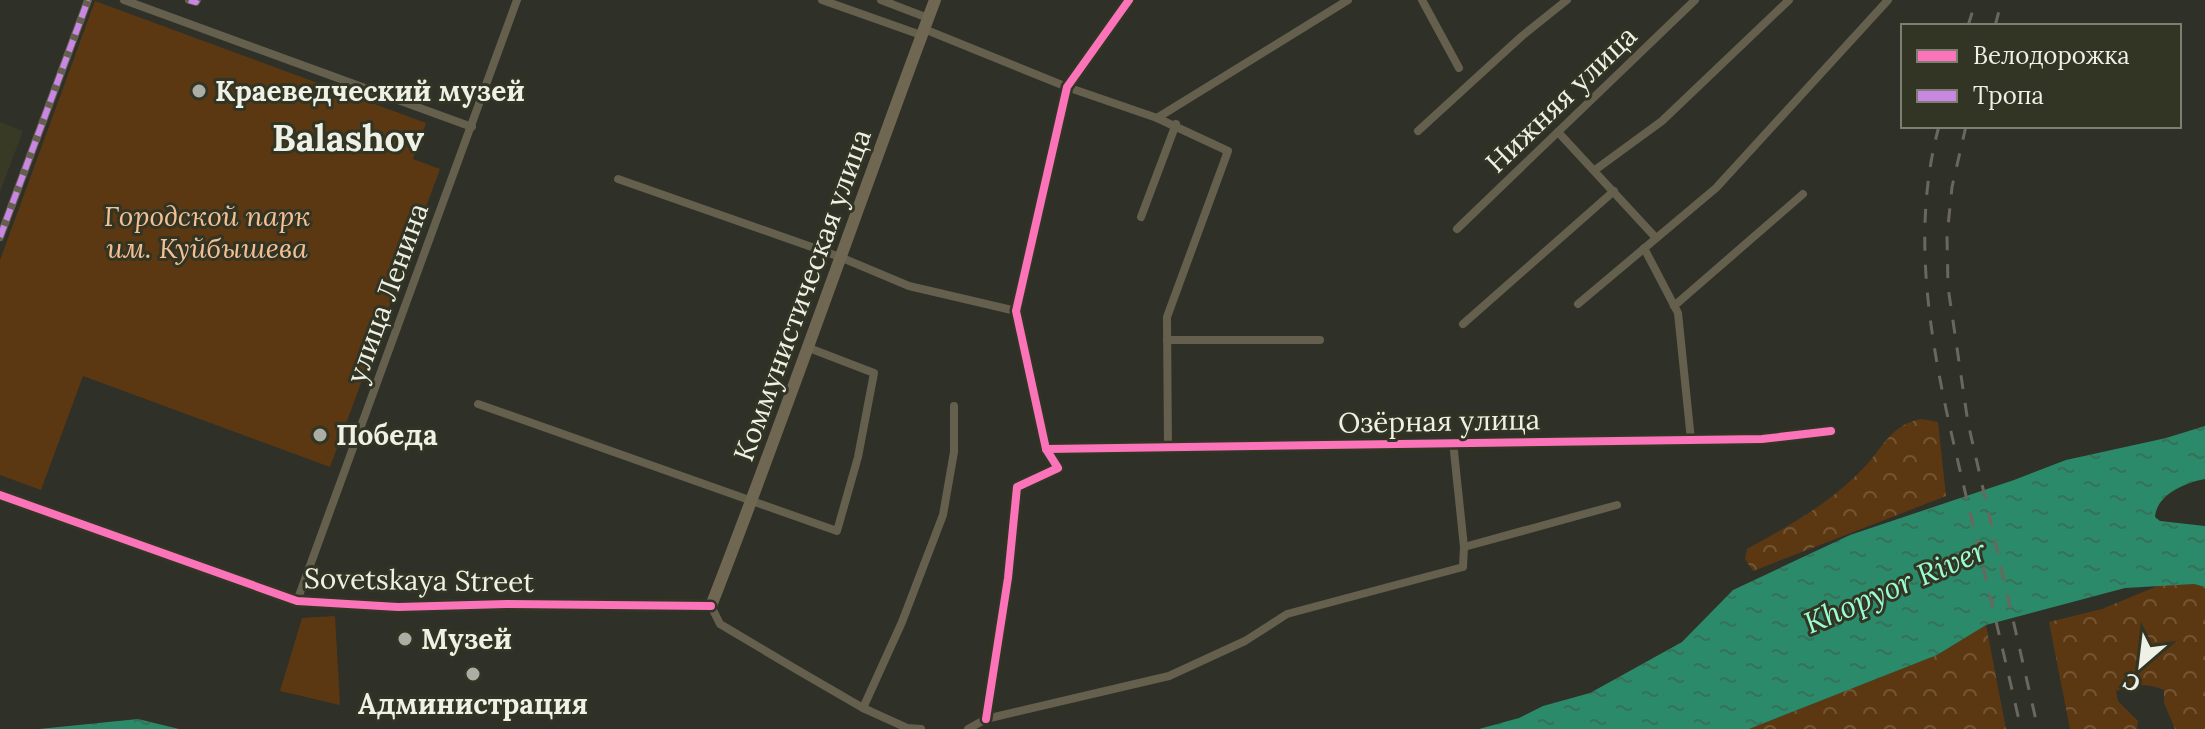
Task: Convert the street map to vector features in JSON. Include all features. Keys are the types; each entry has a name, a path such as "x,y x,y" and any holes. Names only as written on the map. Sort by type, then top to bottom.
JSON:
{"street":[{"path":"0,237 88,0"},
{"path":"124,0 472,127"},
{"path":"189,0 197,0"},
{"name":"улица Ленина","path":"297,601 517,0"},
{"path":"822,0 925,28 1067,87 1176,124 1228,151 1167,317 1168,447"},
{"path":"881,0 925,28"},
{"name":"Коммунистическая улица","path":"711,606 809,348 935,0"},
{"path":"986,719 1008,578 1017,487 1058,468 1046,449 1016,311 1067,87 1129,0"},
{"path":"1157,118 1348,0"},
{"path":"1422,0 1459,68"},
{"path":"1418,131 1522,36 1567,0"},
{"name":"Нижняя улица","path":"1457,229 1695,0"},
{"path":"1595,170 1662,121 1789,0"},
{"path":"1872,0 1880,8"},
{"path":"1578,304 1716,188 1888,0"},
{"path":"1141,217 1176,124"},
{"path":"1558,132 1656,238"},
{"path":"618,179 840,257 909,286 1016,311"},
{"path":"1463,324 1614,191"},
{"path":"1674,306 1803,194"},
{"path":"1644,248 1678,313 1691,440"},
{"path":"1167,340 1320,340"},
{"path":"478,404 837,531 858,457 874,373 809,348"},
{"path":"863,708 902,622 943,515 954,452 954,406"},
{"name":"Озёрная улица","path":"1046,449 1762,439 1831,431"},
{"path":"968,729 986,719 1169,676 1245,641 1287,614 1463,567 1464,547 1453,442"},
{"name":"Sovetskaya Street","path":"0,495 297,601 398,607 507,604 711,606"},
{"path":"1464,547 1617,505"},
{"path":"711,606 720,624 863,708 907,728 921,729"}],"shaded area":[{"path":"0,122 23,131 0,192"}],"green space":[{"name":"Городской парк им. Куйбышева","path":"95,1 426,123 413,159 440,169 330,467 83,376 41,490 0,475 0,260"},
{"path":"1921,419 1938,422 1946,496 1753,571 1745,559 1747,549 1843,488 1898,429"},
{"path":"2194,584 2205,587 2205,729 2175,729 2164,703 2164,690 2146,685 2116,691 2118,701 2138,721 2137,729 2070,729 2049,622 2102,609 2160,585"},
{"path":"335,616 340,705 280,691 302,618"},
{"path":"1986,625 2006,729 1749,729 1937,655"}],"water":[{"name":"Khopyor River","path":"2205,426 2205,479 2189,483 2166,496 2155,517 2160,521 2205,526 2205,587 2194,584 2125,588 1986,625 1937,655 1749,729 1479,729 1590,693 1682,642 1733,590 1850,535 2066,460"},
{"path":"138,719 179,729 39,729"}],"railway":[{"path":"1969,24 1976,0"},
{"path":"1996,24 2002,0"},
{"path":"1939,128 1929,173 1925,221 1930,316 1946,411 2021,729"},
{"path":"1966,128 1952,187 1947,236 1948,287 1968,423 2038,729"}],"marked path":[{"path":"0,237 88,0"},
{"path":"189,0 197,0"}],"cycle path":[{"path":"986,719 1008,578 1017,487 1058,468 1046,449 1016,311 1067,87 1129,0"},
{"path":"1046,449 1762,439 1831,431"},
{"path":"0,495 297,601 398,607 507,604 711,606"}],"place":[{"name":"Краеведческий музей","path":"199,91"},
{"name":"Победа","path":"320,435"},
{"name":"Музей","path":"405,639"},
{"name":"Администрация","path":"473,674"}],"district":[{"name":"Balashov","path":"348,138"}]}
